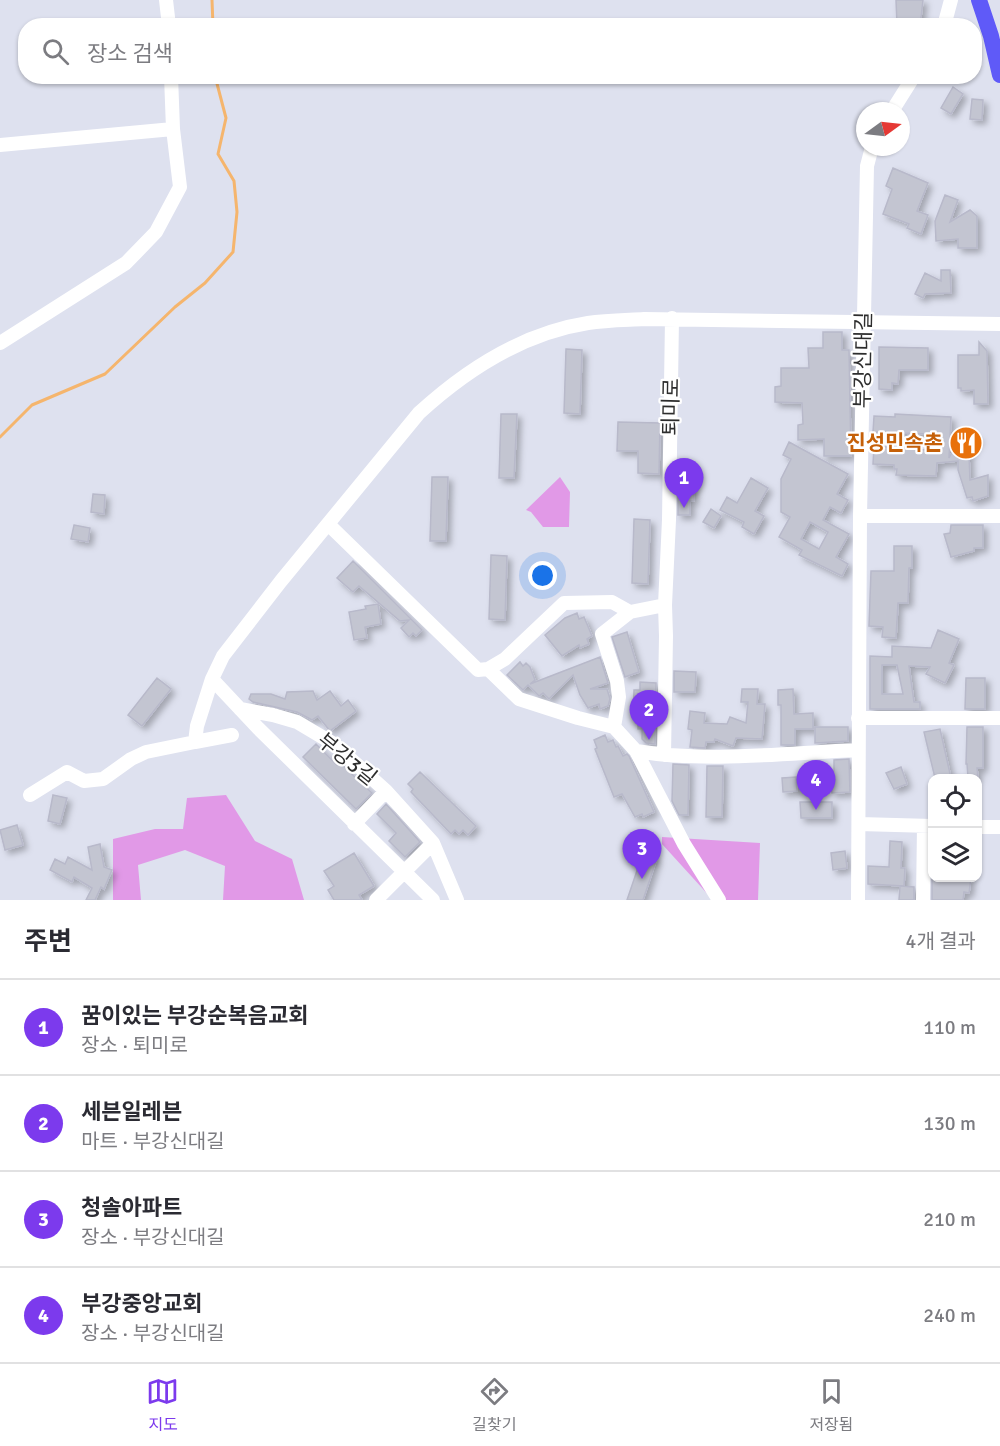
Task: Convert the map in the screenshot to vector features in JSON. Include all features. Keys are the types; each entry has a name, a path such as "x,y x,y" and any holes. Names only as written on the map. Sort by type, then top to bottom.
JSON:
{"main road":[{"path":"979,0 991,36 1000,75"}],"street":[{"path":"166,0 168,18"},
{"path":"946,18 951,0"},
{"path":"0,343 126,264 156,232 180,187 173,129 171,84"},
{"path":"898,102 909,84"},
{"path":"0,145 173,129"},
{"name":"부강신대길","path":"858,900 860,516 867,166 870,156"},
{"path":"195,742 212,679 223,656 281,580 419,413 443,391 478,366 512,346 556,329 590,322 672,318 1000,324"},
{"name":"퇴미로","path":"665,605 669,520 672,318"},
{"path":"860,516 1000,516"},
{"path":"328,524 478,670 488,669 505,659 564,603 612,602 630,612"},
{"path":"614,727 619,697 618,689 602,634 630,612 665,605 664,755"},
{"path":"488,669 519,699 614,727 636,751 684,844 719,900"},
{"name":"부강3길","path":"212,679 354,824 433,900"},
{"name":"부강3길","path":"240,709 289,720 334,744 386,791 433,843 457,900"},
{"path":"858,718 1000,718"},
{"path":"30,795 67,772 84,781 103,779 131,759 146,753 232,735"},
{"path":"636,751 664,755 739,755 858,750"},
{"path":"354,824 386,791"},
{"path":"859,824 928,826 923,900"},
{"path":"982,826 1000,827"},
{"path":"376,900 433,843"}],"shaded area":[{"path":"560,477 570,492 569,527 543,527 531,512 526,510"},
{"path":"226,795 255,841 292,859 304,900 223,900 225,866 185,850 138,865 141,900 113,900 113,839 155,829 183,829 187,798"},
{"path":"662,837 760,843 758,900 713,900 662,844"}],"building":[{"path":"896,0 923,0 921,18 897,18"},
{"path":"953,87 963,94 951,114 941,108"},
{"path":"972,99 983,100 982,120 970,119"},
{"path":"893,168 928,183 917,211 928,215 921,234 907,228 909,224 883,214 892,189 886,186"},
{"path":"945,195 958,200 950,222 970,210 977,216 977,248 958,248 958,239 936,241 935,221"},
{"path":"941,270 950,270 951,293 925,294 923,298 915,294 925,273 941,281"},
{"path":"823,332 842,332 842,350 849,350 851,456 824,456 824,439 798,440 798,425 803,424 802,403 775,402 775,387 781,386 781,368 809,368 808,348 823,348"},
{"path":"979,342 987,351 988,404 974,404 974,390 961,391 961,388 958,388 958,355 979,355"},
{"path":"879,347 928,348 928,370 899,370 898,384 892,383 892,390 879,389"},
{"path":"566,349 582,350 580,414 564,413"},
{"path":"501,414 517,414 514,478 499,478"},
{"path":"895,414 951,417 949,458 964,430 979,438 969,455 970,480 988,475 988,496 973,501 972,497 967,498 958,470 958,461 937,463 936,476 896,475 897,469 894,469 894,465 873,464 874,446 926,450 927,434 873,432 874,416 895,417"},
{"path":"618,422 660,423 659,474 638,473 638,451 617,451"},
{"path":"789,442 848,474 837,494 848,500 841,513 830,507 823,520 849,534 836,557 848,564 842,576 799,555 802,550 779,537 790,517 781,512 781,479 791,459 783,455","holes":["810,522 828,532 819,549 801,539"]},
{"path":"432,477 448,477 446,541 430,541"},
{"path":"751,478 768,488 755,511 764,516 754,534 742,527 744,522 720,510 727,497 737,503"},
{"path":"678,487 694,487 694,501 690,501 690,515 678,515"},
{"path":"93,494 105,495 104,514 91,512"},
{"path":"711,509 721,516 714,528 703,522"},
{"path":"634,519 650,520 648,584 632,583"},
{"path":"74,525 90,528 88,542 71,539"},
{"path":"951,525 983,525 983,548 974,548 974,551 951,557 944,534 950,533"},
{"path":"894,546 912,546 908,603 898,603 896,638 882,637 883,627 869,626 871,571 894,571"},
{"path":"491,555 507,556 505,620 489,619"},
{"path":"353,561 422,630 416,636 413,633 409,637 401,628 409,620 400,621 359,586 353,592 337,578"},
{"path":"378,604 381,624 365,627 367,638 354,640 349,612"},
{"path":"577,613 579,619 584,617 592,636 587,639 589,644 580,648 579,645 562,656 545,635 565,618"},
{"path":"938,630 959,639 949,663 954,665 945,683 926,674 930,667 909,666 914,702 920,702 920,709 870,709 870,656 892,657 892,646 931,648","holes":["882,665 897,665 903,694 882,694"]},
{"path":"627,632 639,672 625,677 612,637"},
{"path":"600,657 608,683 590,689 607,689 610,699 608,706 600,709 599,704 588,708 580,695 573,675 549,699 543,693 539,696 528,685 523,690 507,675 520,662 523,666 526,663 535,680 530,684"},
{"path":"674,671 696,672 695,692 674,692"},
{"path":"157,678 171,689 142,726 128,715"},
{"path":"966,678 985,678 985,709 965,709"},
{"path":"640,682 656,683 655,744 646,743 642,739 642,729 638,729 638,717 633,717 634,690 640,690"},
{"path":"742,689 758,689 757,704 765,704 762,739 736,738 733,746 715,739 714,742 706,742 705,748 690,747 692,730 688,729 690,711 705,713 704,723 727,724 730,717 746,723 748,702 741,702"},
{"path":"793,689 794,714 813,713 813,729 795,729 795,745 781,745 781,705 778,705 778,690"},
{"path":"313,691 317,700 330,691 341,706 348,700 356,711 330,731 318,716 312,720 297,712 253,702 249,699 251,694 271,694 285,699 287,692"},
{"path":"815,727 848,727 848,741 815,743"},
{"path":"967,727 983,727 983,768 977,768 978,774 968,774"},
{"path":"940,729 950,774 934,774 924,732"},
{"path":"605,735 608,742 613,740 623,756 627,754 629,756 654,812 643,817 642,814 635,817 622,794 614,797 595,749 597,748 594,740"},
{"path":"316,744 337,765 339,762 372,793 356,809 303,757"},
{"path":"849,759 850,792 832,793 829,771 834,771 834,760"},
{"path":"673,764 689,765 688,815 679,815 672,801"},
{"path":"707,766 723,766 722,817 706,817"},
{"path":"901,767 907,784 894,789 886,773"},
{"path":"420,772 476,826 468,835 463,830 459,834 455,830 451,834 411,792 413,789 408,784"},
{"path":"796,777 797,791 783,792 782,778"},
{"path":"53,795 67,798 60,824 48,821"},
{"path":"800,802 832,802 832,818 801,818"},
{"path":"386,804 420,842 405,857 389,841 396,833 377,814"},
{"path":"17,825 23,845 5,850 0,830"},
{"path":"890,841 902,842 901,868 905,868 904,886 868,884 868,866 889,867"},
{"path":"100,844 104,867 112,870 104,889 101,887 95,900 86,900 92,888 74,877 72,882 50,870 55,859 65,864 68,857 92,870 88,847"},
{"path":"845,851 847,868 833,870 831,853"},
{"path":"354,853 374,886 359,895 362,900 334,900 328,890 334,886 324,871"},
{"path":"643,853 657,858 643,900 627,900"},
{"path":"932,882 970,882 969,893 964,892 963,900 932,900"},
{"path":"900,886 914,887 914,900 899,900"}],"waterway":[{"path":"212,0 213,18"},
{"path":"0,437 32,405 105,374 175,307 205,283 233,252 237,212 234,181 218,154 226,118 217,84"}],"place":[{"name":"진성민속촌","path":"966,443"},
{"name":"꿈이있는 부강순복음교회","path":"684,508"},
{"name":"세븐일레븐","path":"649,740"},
{"name":"부강중앙교회","path":"816,810"},
{"name":"청솔아파트","path":"642,879"}]}
